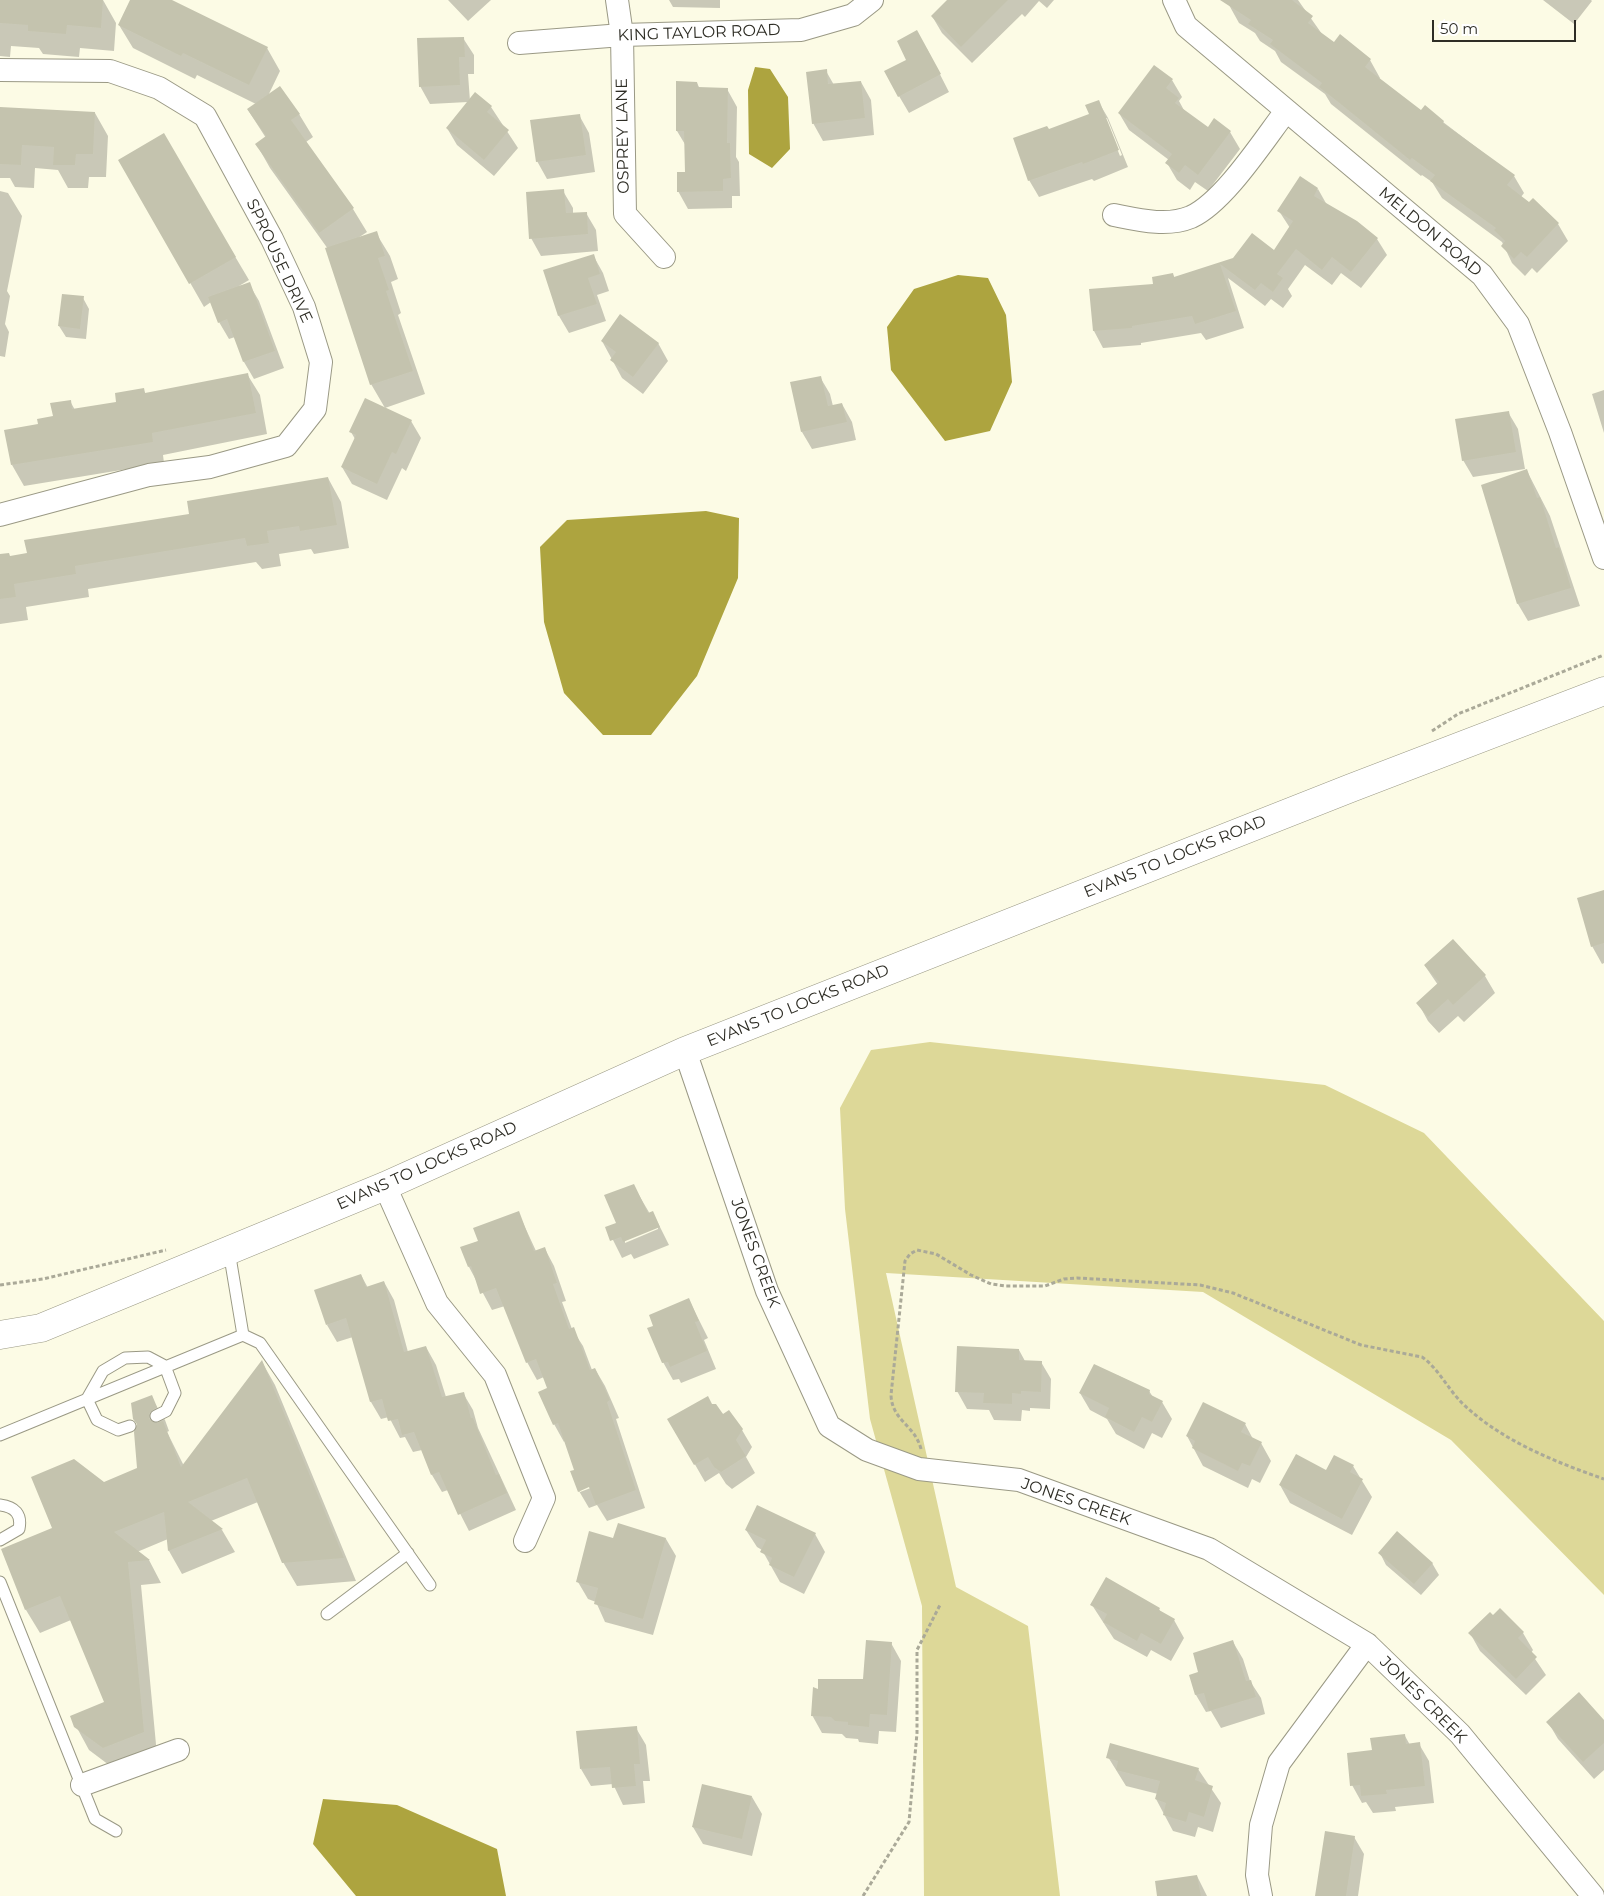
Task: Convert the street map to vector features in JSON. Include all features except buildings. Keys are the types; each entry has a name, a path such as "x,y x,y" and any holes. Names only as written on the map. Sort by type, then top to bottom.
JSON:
{"street":[{"name":"OSPREY LANE","path":"616,0 622,36 624,214 664,257"},
{"name":"KING TAYLOR ROAD","path":"519,43 622,36 801,30 853,16 872,0"},
{"name":"MELDON ROAD","path":"1174,0 1186,26 1482,275 1518,324 1560,432 1604,558"},
{"name":"SPROUSE DRIVE","path":"0,70 110,71 158,88 205,116 272,239 292,281 304,307 320,362 315,409 286,446 210,467 149,475 0,515"},
{"path":"1114,215 1154,223 1190,217 1219,196 1286,111"},
{"name":"EVANS TO LOCKS ROAD","path":"0,1335 41,1328 385,1186 685,1051 1351,788 1604,691"},
{"name":"JONES CREEK","path":"685,1051 767,1291 829,1426 867,1450 919,1470 1019,1480 1209,1549 1367,1644 1460,1734 1593,1896"},
{"path":"385,1186 437,1303 495,1375 544,1498 525,1541"},
{"path":"1261,1896 1257,1875 1261,1825 1279,1763 1367,1644"},
{"path":"82,1785 178,1750"}],"lane":[{"path":"229,1250 243,1335"},
{"path":"0,1436 243,1335 260,1343 430,1585"},
{"path":"87,1399 103,1371 125,1358 148,1358 165,1366 175,1393 166,1411 156,1416"},
{"path":"87,1399 97,1420 118,1430 130,1426"},
{"path":"0,1505 10,1506 18,1512 21,1520 19,1529 0,1540"},
{"path":"327,1614 408,1553"},
{"path":"0,1582 95,1819 116,1831"}],"path":[{"path":"919,1470 922,1454 918,1440 895,1414 891,1405 905,1261 917,1250 936,1254 971,1276 991,1284 1029,1288 1045,1286 1064,1279 1098,1278 1200,1285 1233,1293 1361,1345 1422,1357 1430,1362 1463,1403 1486,1423 1520,1443 1569,1466 1604,1479"},
{"path":"863,1896 909,1822 917,1733 917,1650 940,1605"}],"shaded area":[{"path":"755,67 770,69 788,97 790,149 772,168 749,154 748,90"},
{"path":"958,275 988,278 1006,315 1012,382 990,431 945,441 891,370 887,327 914,289"},
{"path":"706,511 739,518 738,578 697,676 651,735 603,735 564,693 544,622 540,547 567,520"},
{"path":"930,1042 1325,1085 1424,1133 1604,1321 1604,1595 1451,1440 1203,1292 886,1273 956,1587 1028,1626 1060,1896 924,1896 922,1606 870,1419 845,1209 840,1108 871,1050"},
{"path":"323,1799 397,1805 497,1849 506,1896 356,1896 313,1844"}]}
